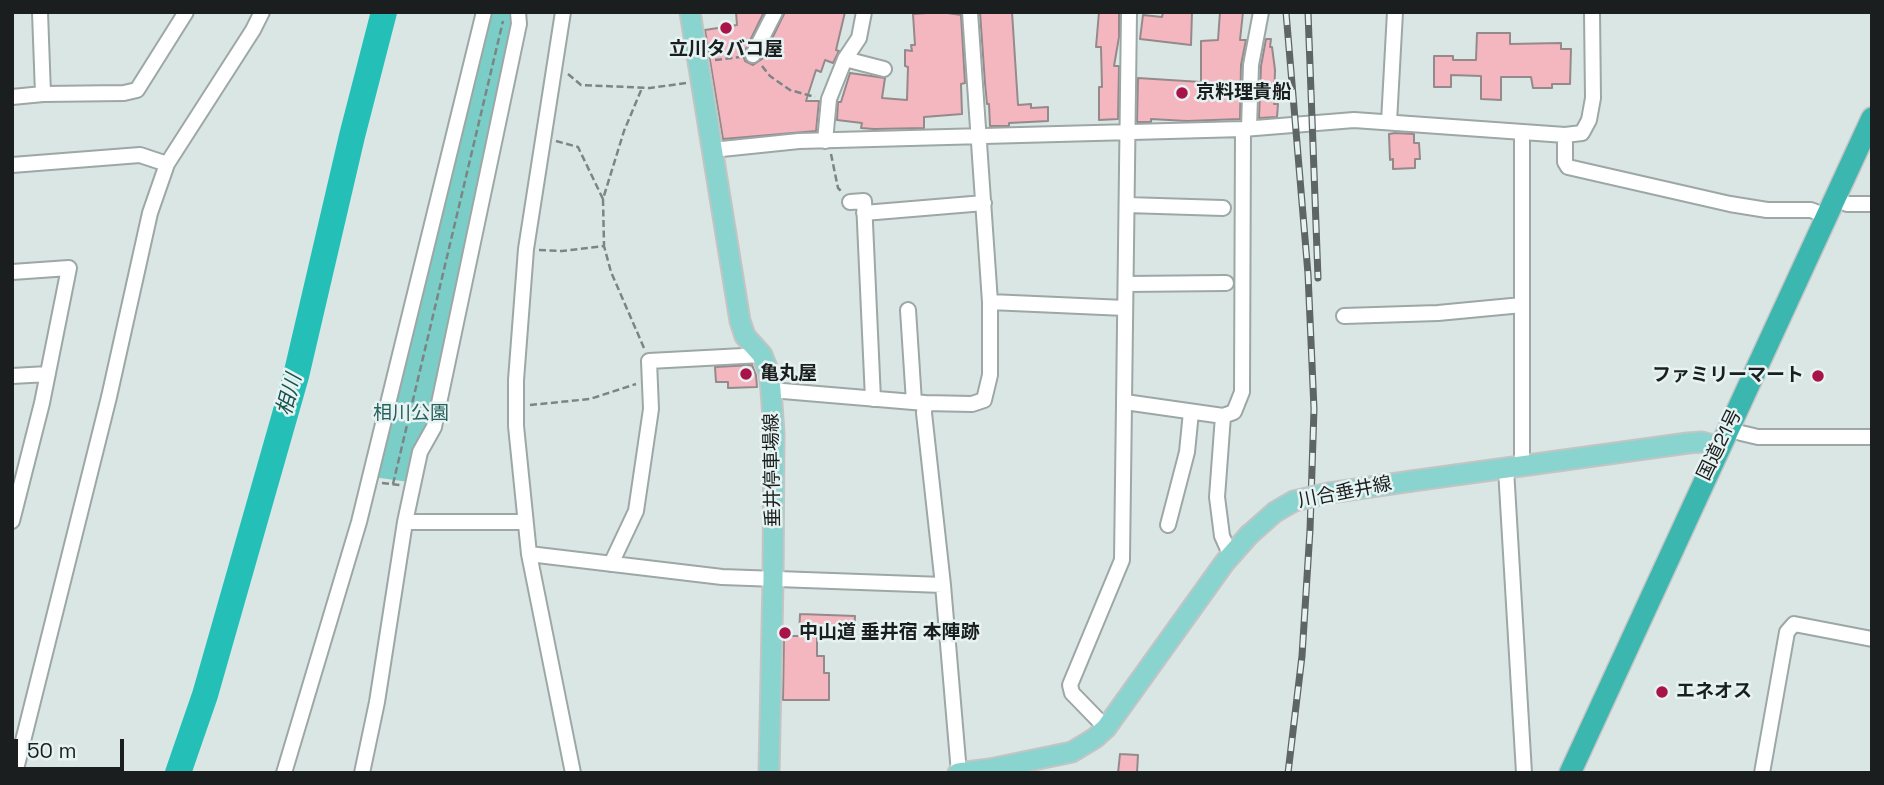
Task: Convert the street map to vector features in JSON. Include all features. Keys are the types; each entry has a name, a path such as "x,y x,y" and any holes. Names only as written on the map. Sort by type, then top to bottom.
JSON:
{"highway":[{"name":"国道21号","path":"1570,773 1872,118"}],"main road":[{"name":"垂井停車場線","path":"690,12 740,321 745,336 762,355 769,373 771,390 774,433 774,580 769,773"},
{"name":"川合垂井線","path":"959,773 1022,767 1072,752 1106,728 1231,555 1275,512 1294,501 1412,481 1725,437"}],"street":[{"path":"40,12 43,94"},
{"path":"12,97 124,93 137,90 186,12"},
{"path":"15,773 109,397 146,226 167,164 262,12"},
{"path":"284,773 359,522 484,12"},
{"path":"362,773 377,702 405,522 420,452 434,427 519,24 519,12"},
{"path":"563,12 526,249 516,406 524,522 573,773"},
{"path":"753,55 775,12"},
{"path":"828,141 829,99 845,59 859,38 864,12"},
{"path":"771,390 920,402 972,404 984,400 990,375 990,302 970,12"},
{"path":"1106,728 1072,693 1070,685 1122,560 1129,12"},
{"path":"1125,402 1223,416 1234,412 1241,392 1246,129 1251,65 1261,12"},
{"path":"1389,122 1395,12"},
{"path":"712,150 828,141 1246,129 1354,120 1565,135 1581,133 1589,120 1593,97 1592,12"},
{"path":"845,59 884,69"},
{"path":"1522,132 1522,305 1514,468 1524,773"},
{"path":"1565,135 1565,162 1568,167 1730,204 1768,210 1811,210 1847,204 1872,204"},
{"path":"12,164 140,155 167,164"},
{"path":"850,202 864,201 873,398"},
{"path":"864,213 984,203"},
{"path":"1127,205 1223,208"},
{"path":"12,272 69,268 48,374 12,521"},
{"path":"1126,284 1226,283"},
{"path":"990,302 1125,308"},
{"path":"1343,316 1438,313 1522,305"},
{"path":"908,310 943,585 959,773"},
{"path":"611,564 636,511 651,409 649,361 762,355"},
{"path":"12,376 48,374"},
{"path":"1168,525 1187,452 1191,412"},
{"path":"1223,416 1217,497 1222,536 1231,555"},
{"path":"1725,437 1741,433 1758,437 1872,437"},
{"path":"405,522 524,522"},
{"path":"529,554 722,577 943,585"},
{"path":"1762,773 1787,632 1794,624 1872,639"}],"path":[{"path":"393,484 502,21"},
{"path":"555,62 581,85 642,88 753,55 770,76 790,90 829,99"},
{"path":"642,88 624,131 603,200 604,246 611,272 649,361"},
{"path":"543,138 578,146 603,200"},
{"path":"828,141 838,188 850,202"},
{"path":"526,249 562,251 604,246"},
{"path":"516,406 590,400 650,379"}],"green space":[{"name":"相川公園","path":"488,12 515,12 431,420 409,482 373,477"}],"building":[{"path":"736,12 764,12 743,55 745,61 753,65 762,59 785,12 845,12 836,50 839,51 833,63 825,60 821,72 816,70 806,101 819,101 816,131 723,139 705,30 737,25"},
{"path":"941,12 961,15 965,83 961,84 962,114 924,117 924,128 861,128 862,123 837,120 838,102 841,102 850,73 885,78 882,98 907,100 908,67 905,66 905,50 912,51 911,45 915,45 913,14"},
{"path":"980,12 1012,12 1018,105 1031,104 1031,108 1048,107 1048,121 990,126"},
{"path":"1099,12 1119,12 1119,37 1114,66 1119,66 1118,119 1099,120 1101,47 1096,47"},
{"path":"1163,12 1192,12 1191,45 1140,39 1143,15 1162,17"},
{"path":"1220,12 1243,12 1240,40 1246,40 1241,65 1240,119 1151,119 1151,122 1137,122 1138,78 1201,82 1201,41 1218,40"},
{"path":"1477,33 1510,33 1510,44 1561,43 1561,49 1571,49 1570,84 1533,88 1531,77 1501,77 1501,100 1481,99 1481,76 1451,75 1451,87 1434,87 1434,56 1453,56 1453,60 1476,60"},
{"path":"1266,39 1271,39 1277,117 1259,118 1261,66"},
{"path":"1389,134 1414,134 1414,143 1419,143 1420,159 1415,159 1415,168 1393,169"},
{"path":"752,365 757,387 728,388 728,382 716,382 715,367"},
{"path":"800,614 855,616 854,634 817,633 817,656 824,656 824,673 829,673 829,700 783,700 784,636 799,636"},
{"path":"1120,754 1138,755 1137,773 1118,773"}],"waterway":[{"name":"相川","path":"178,773 205,695 296,376 384,12"}],"railway":[{"path":"1286,12 1308,274 1314,409 1302,656 1288,773"},
{"path":"1308,12 1318,278"}],"place":[{"name":"立川タバコ屋","path":"726,28"},
{"name":"京料理貴船","path":"1182,93"},
{"name":"亀丸屋","path":"746,374"},
{"name":"ファミリーマート","path":"1818,376"},
{"name":"中山道 垂井宿 本陣跡","path":"785,633"},
{"name":"エネオス","path":"1662,692"}]}
